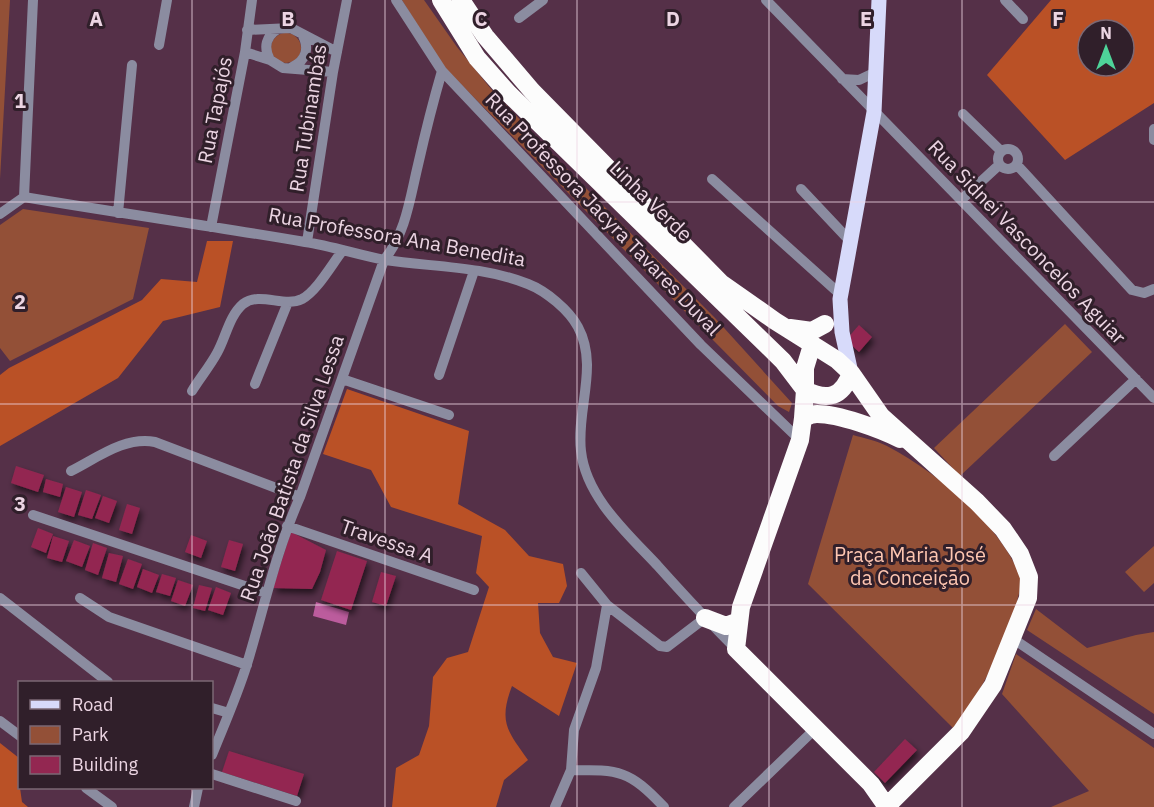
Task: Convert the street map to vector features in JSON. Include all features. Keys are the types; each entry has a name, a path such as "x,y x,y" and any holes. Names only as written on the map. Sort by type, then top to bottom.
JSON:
{"highway":[{"name":"Linha Verde","path":"441,0 477,58 508,93 783,361 805,390"},
{"name":"Linha Verde","path":"461,0 485,36 532,91 721,283 837,360 851,373 881,416 912,445"},
{"path":"775,321 792,329 806,332 825,324"},
{"path":"736,649 741,608 800,440 805,368 812,345"},
{"path":"805,390 817,396 836,394 843,389 851,373"},
{"path":"803,418 815,414 827,415 880,430 912,445 977,502 1003,529 1020,554 1029,577 1028,598 993,685 961,732 887,807"},
{"path":"705,618 726,626 739,621"},
{"name":"Rua Professora Ana Benedita","path":"736,649 871,784 887,807"},
{"path":"871,784 879,791 888,794 898,793 906,788"}],"main road":[{"path":"851,373 842,332 841,297 874,112 879,0"},
{"path":"812,345 841,297"}],"street":[{"path":"0,214 24,197 33,0"},
{"path":"159,45 167,0"},
{"name":"Rua Tapajós","path":"211,227 245,52 252,0"},
{"name":"Rua Tubinambás","path":"307,242 333,72 347,0"},
{"name":"Rua Professora Jacyra Tavares Duval","path":"396,0 442,71 701,345 800,440"},
{"path":"519,18 543,0"},
{"name":"Rua Sidnei Vasconcelos Aguiar","path":"766,0 1154,398"},
{"path":"1005,0 1023,19"},
{"path":"247,30 291,28 337,52"},
{"path":"278,29 268,37 266,42 267,55 278,67 333,72"},
{"path":"292,67 298,64 306,54 302,34"},
{"path":"245,52 270,60"},
{"path":"118,213 132,65"},
{"name":"Rua João Batista da Silva Lessa","path":"213,753 247,665 287,526 300,497 384,260 395,244 404,224 442,71"},
{"path":"842,79 859,80 876,72"},
{"path":"963,114 1001,151"},
{"path":"1154,129 1154,140"},
{"path":"1006,148 1012,149 1017,153 1017,165 1008,170 999,165 997,157 1006,148"},
{"path":"961,200 999,165"},
{"path":"1017,165 1132,290 1144,293 1154,289"},
{"path":"711,179 841,297"},
{"path":"801,189 850,241"},
{"name":"Rua Professora Ana Benedita","path":"24,197 307,242 384,260 474,271 516,279 542,291 577,324 584,340 587,356 581,450 584,467 592,485 607,510 736,649"},
{"path":"192,391 218,352 222,339 242,305 252,300 288,302 301,299 309,294 343,250"},
{"path":"439,375 474,271"},
{"path":"255,384 288,302"},
{"path":"342,379 449,415"},
{"path":"1054,456 1136,379"},
{"path":"71,471 129,442 142,440 155,442 300,497"},
{"path":"33,514 266,593"},
{"name":"Travessa A","path":"287,526 474,590"},
{"path":"581,573 607,605 660,646 667,647 705,618"},
{"path":"0,598 108,681"},
{"path":"80,598 109,617 247,665"},
{"path":"555,807 572,770 574,730 596,668 607,605"},
{"path":"1012,638 1154,734"},
{"path":"213,708 230,713"},
{"path":"0,721 18,734"},
{"path":"734,807 815,729"},
{"path":"572,770 617,771 638,783 664,807"},
{"path":"213,774 296,801"},
{"path":"87,789 112,807"},
{"path":"194,807 198,789"}],"green space":[{"path":"0,0 10,0 0,179"},
{"path":"402,0 424,0 457,47 491,89 715,318 792,403 789,412 778,406 442,65"},
{"path":"286,33 297,37 301,48 297,59 286,63 275,59 271,48 275,37"},
{"path":"23,209 149,228 133,299 10,361 0,348 0,225"},
{"path":"1065,324 1092,352 960,476 934,448"},
{"name":"Praça Maria José da Conceição","path":"853,435 887,446 941,481 976,512 991,529 1018,569 1021,585 1006,636 983,684 953,728 808,584"},
{"path":"1154,546 1154,583 1144,592 1125,572"},
{"path":"1036,609 1087,648 1154,632 1154,714 1027,630"},
{"path":"1016,654 1154,748 1154,807 1051,807 1089,791 1002,694"}],"shaded area":[{"path":"1051,0 1154,0 1154,103 1065,160 987,75"},
{"path":"207,241 233,241 220,307 163,321 118,378 0,446 0,375 9,368 142,300 161,279 197,282"},
{"path":"347,389 469,431 458,504 505,530 529,556 563,564 567,586 559,603 538,603 540,633 553,657 577,663 559,716 512,686 506,709 507,726 528,760 504,780 496,807 392,807 396,768 419,755 429,726 433,677 447,658 468,652 489,587 476,573 482,536 391,507 371,470 323,454"},
{"path":"316,602 349,612 346,625 313,616"},
{"path":"0,743 18,757 18,789 20,789 22,802 28,807 0,807"}],"building":[{"path":"859,325 872,337 859,352 846,340"},
{"path":"16,466 44,475 38,492 11,483"},
{"path":"46,479 63,484 60,497 43,492"},
{"path":"66,487 82,492 74,517 58,512"},
{"path":"86,490 101,495 92,519 78,515"},
{"path":"103,496 117,501 109,523 95,518"},
{"path":"127,504 140,508 132,534 119,530"},
{"path":"38,528 53,534 46,553 31,547"},
{"path":"291,532 326,550 312,589 273,588"},
{"path":"191,535 207,541 201,558 185,552"},
{"path":"53,536 69,541 62,562 47,558"},
{"path":"74,540 90,546 82,567 66,561"},
{"path":"229,540 243,544 235,571 221,567"},
{"path":"93,543 107,548 98,575 85,570"},
{"path":"337,551 367,561 351,610 321,600"},
{"path":"109,553 123,556 116,582 102,578"},
{"path":"128,559 142,564 133,589 119,584"},
{"path":"143,569 159,575 152,593 137,587"},
{"path":"381,572 396,576 386,606 372,602"},
{"path":"162,574 176,578 170,596 156,592"},
{"path":"178,580 193,585 185,606 171,601"},
{"path":"199,585 212,588 205,611 193,608"},
{"path":"216,587 231,593 223,615 208,610"},
{"path":"905,739 917,750 885,783 874,772"},
{"path":"229,751 304,774 297,796 222,772"}]}
